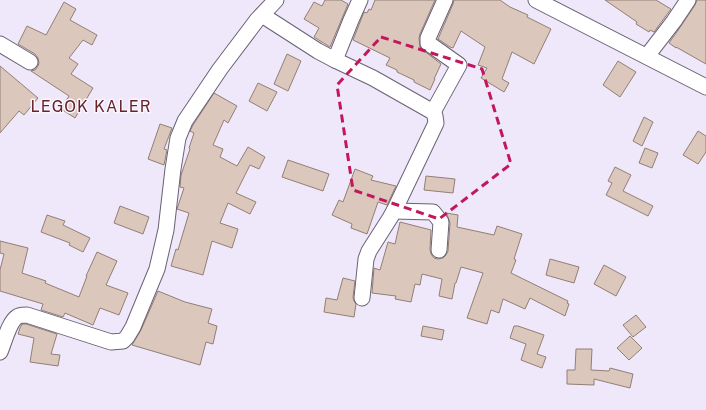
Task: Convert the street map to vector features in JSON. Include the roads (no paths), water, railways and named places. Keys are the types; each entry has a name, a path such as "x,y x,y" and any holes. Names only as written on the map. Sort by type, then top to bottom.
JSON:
{"street":[{"path":"0,352 11,324 17,317 26,315 111,342 123,341 127,337 133,327 157,269 166,230 178,138 184,121 220,69 257,20 276,0"},
{"path":"335,60 360,0"},
{"path":"433,112 458,65 428,43 428,38 445,0"},
{"path":"536,0 706,87"},
{"path":"647,56 688,0"},
{"path":"262,15 318,51 372,78 433,112 436,116 436,123 394,211 369,251 366,259 362,298"},
{"path":"0,44 30,62"},
{"path":"394,211 433,212 441,222 439,250"}],"district":[{"name":"LEGOK KALER","path":"91,106"}]}
